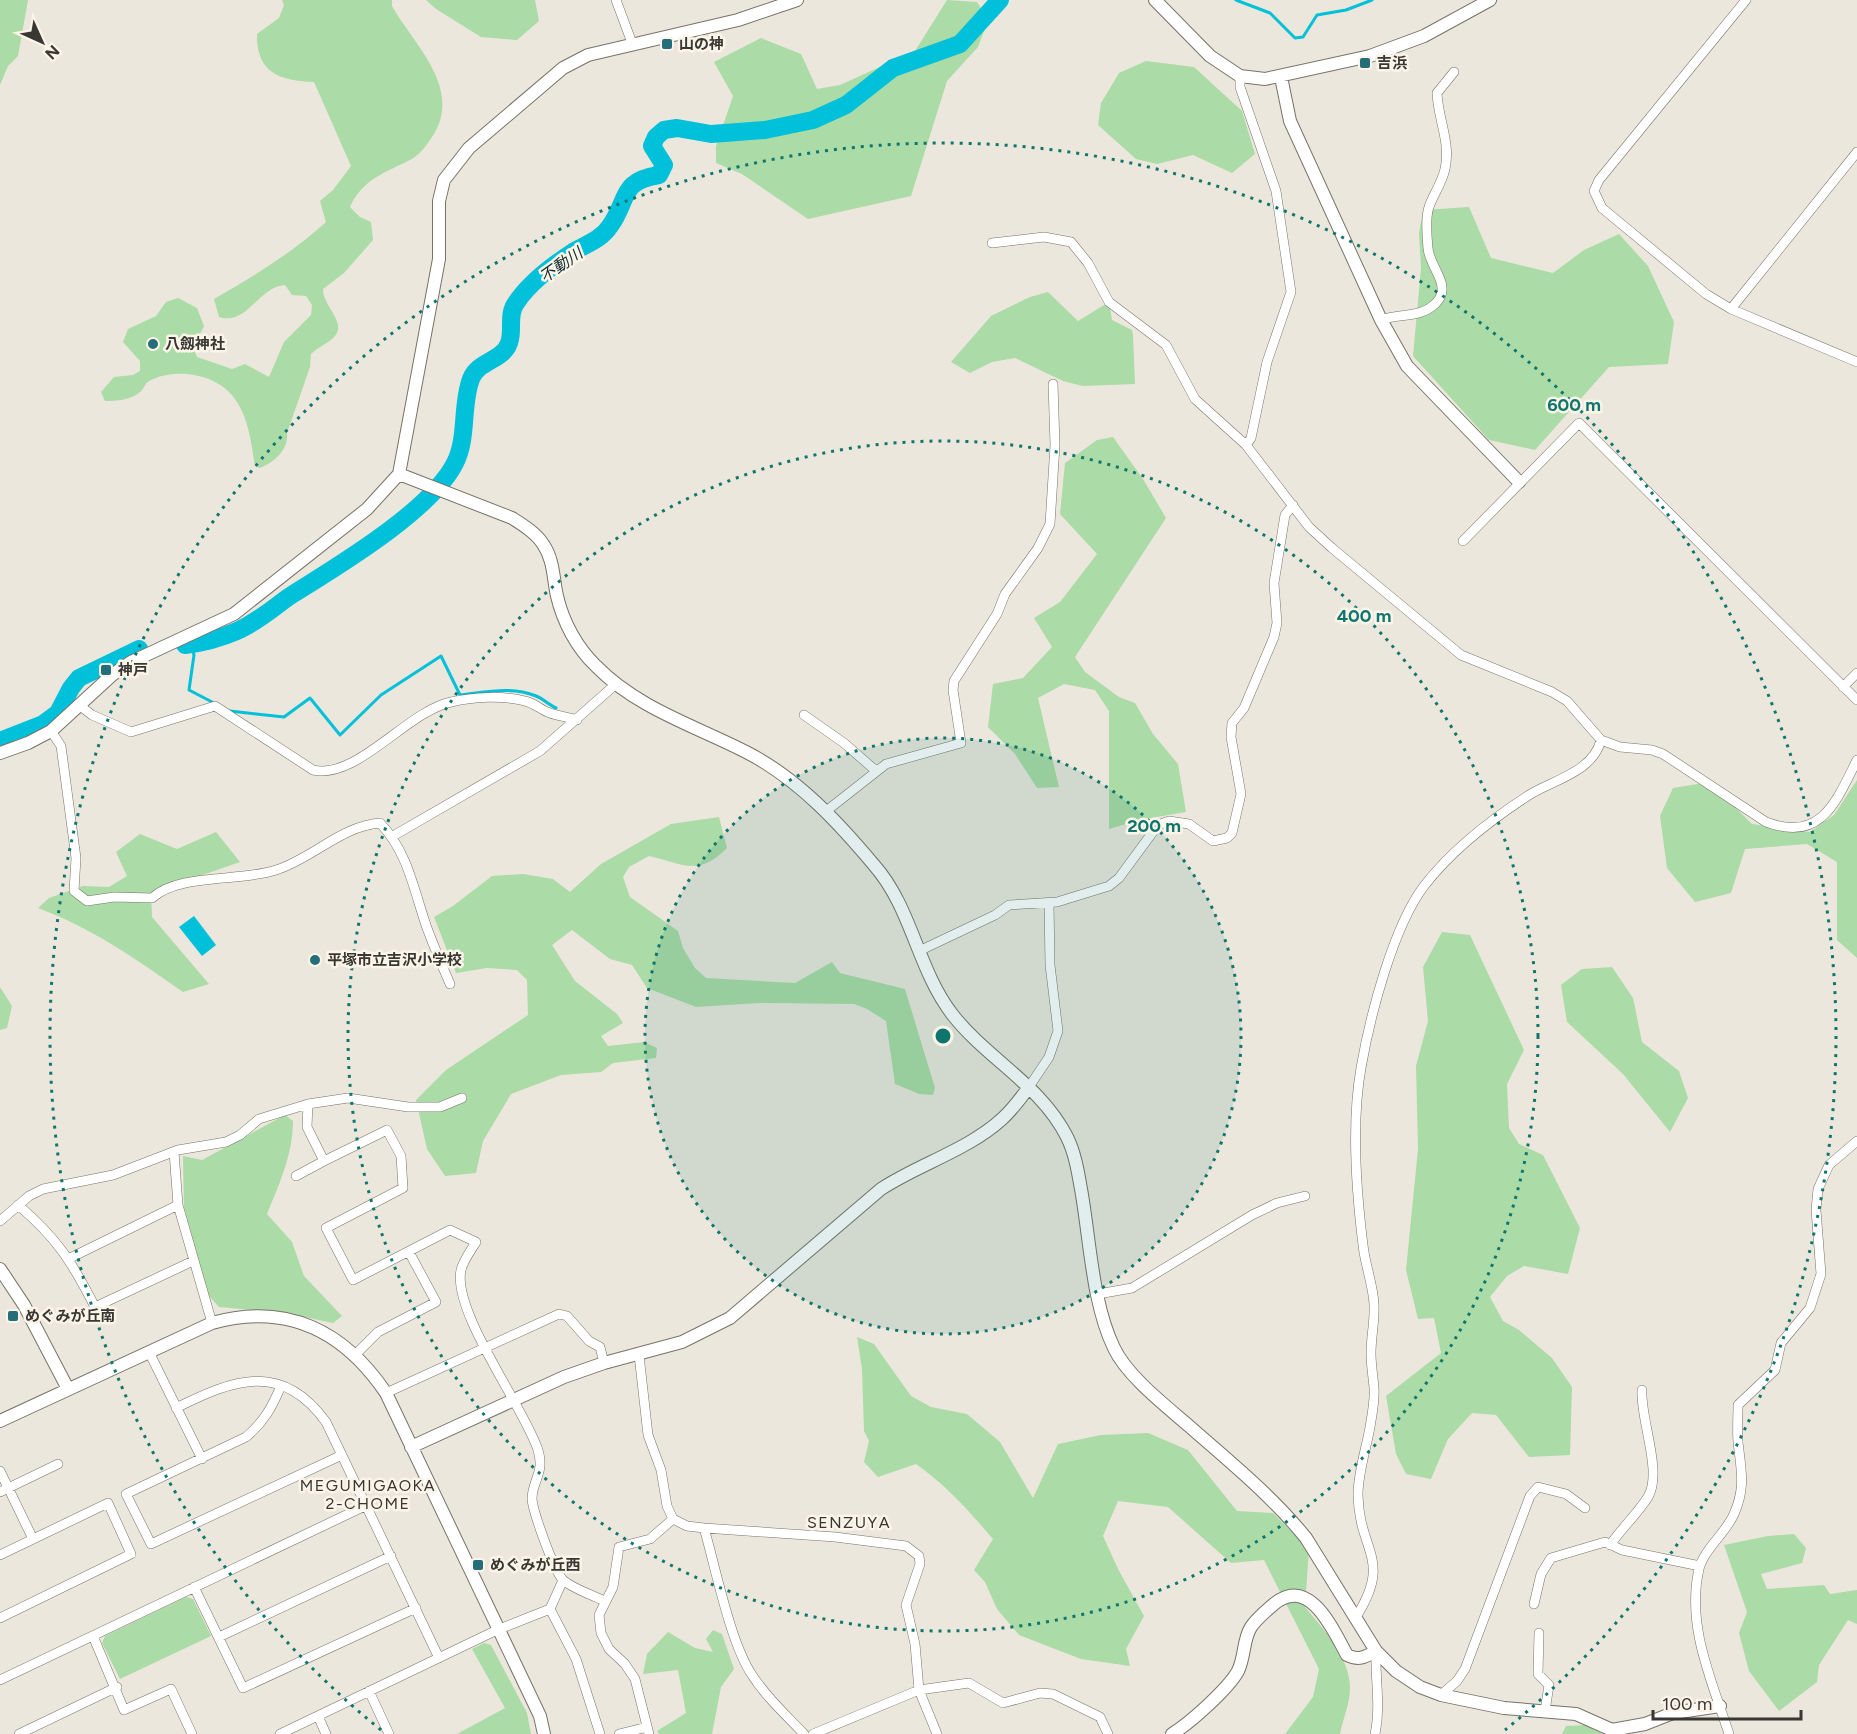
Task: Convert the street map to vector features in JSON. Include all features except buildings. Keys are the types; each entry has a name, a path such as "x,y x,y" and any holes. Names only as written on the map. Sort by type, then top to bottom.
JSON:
{"street":[{"path":"616,0 632,43"},
{"path":"0,753 28,743 51,730 112,675 131,662 234,614 252,602 367,509 399,474 439,259 439,201 444,180 469,148 563,68 588,55 738,20 797,0"},
{"path":"1155,0 1210,56 1240,76 1265,79 1370,56 1424,36 1490,0"},
{"path":"1746,0 1599,180 1594,192 1602,208 1706,294 1731,309 1857,362"},
{"path":"1381,320 1394,315 1412,316 1426,311 1441,296 1443,284 1428,251 1428,210 1445,170 1447,148 1437,108 1437,93 1454,72"},
{"path":"1240,76 1240,87 1276,191 1291,292 1288,306 1276,328 1251,438 1246,445"},
{"path":"1281,76 1290,121 1381,320 1407,366 1519,482"},
{"path":"1731,309 1857,152"},
{"path":"992,243 1044,237 1071,242 1088,263 1109,302 1166,345 1195,399 1246,445 1309,526 1332,548 1461,655 1552,692 1567,701 1601,740 1620,747 1652,750 1663,754 1766,822 1783,828 1808,826 1822,818 1836,802 1857,760"},
{"path":"825,812 875,770 898,759 962,743 953,690 954,681 997,614 1005,594 1038,548 1050,524 1055,445 1053,384"},
{"path":"1463,541 1579,423 1857,700"},
{"path":"399,474 512,518 543,544 552,566 560,606 575,640 594,665 616,684 665,715 759,759 785,776 825,812 892,886 937,993 953,1016 1044,1101 1068,1138 1078,1171 1098,1294 1115,1351 1168,1408 1270,1496 1306,1538 1376,1651 1396,1671 1420,1687 1441,1695 1504,1708 1576,1714 1612,1730 1645,1724 1673,1713 1720,1706"},
{"path":"919,951 995,915 1009,905 1049,903 1109,886 1119,878 1158,825 1169,821 1190,824 1213,841 1227,838 1232,833 1241,794 1231,737 1233,723 1244,708 1274,637 1277,623 1274,582 1285,515 1293,505"},
{"path":"1843,687 1857,673"},
{"path":"393,836 540,751 616,684"},
{"path":"80,705 92,715 131,732 215,706 313,770 326,773 359,758 431,708 452,702 507,697 528,702 550,713 577,720"},
{"path":"804,716 844,743 875,770"},
{"path":"51,730 61,746 76,858 74,891 87,901 114,897 152,898 175,886 276,870 369,824 380,823 393,836 408,869 427,928 450,984"},
{"path":"1356,1617 1368,1598 1375,1569 1359,1518 1358,1493 1375,1390 1371,1355 1374,1304 1363,1247 1358,1188 1357,1121 1361,1068 1371,1025 1402,926 1425,885 1466,844 1530,794 1570,774 1589,760 1598,751 1601,740"},
{"path":"411,1448 514,1400 604,1363 682,1342 730,1318 881,1189 908,1171 975,1139 1003,1119 1049,1058 1058,1031 1050,965 1049,903"},
{"path":"0,1221 18,1205 43,1189 113,1175 174,1152 226,1142 240,1135 259,1119 308,1104 348,1098 408,1107 440,1107 462,1098"},
{"path":"308,1104 307,1127 324,1161"},
{"path":"296,1176 387,1130 401,1156 403,1188 326,1228 353,1280 450,1230 476,1242 461,1269 461,1281 467,1306 484,1348 514,1400 538,1449 541,1461 539,1478 532,1497 537,1523 563,1580 604,1601"},
{"path":"1730,1734 1700,1642 1697,1597 1700,1566 1733,1516 1741,1494 1743,1469 1738,1442 1738,1405 1775,1370 1781,1343 1810,1308 1821,1274 1816,1210 1818,1189 1829,1165 1857,1141"},
{"path":"174,1152 178,1205 212,1323"},
{"path":"1098,1294 1132,1288 1252,1215 1277,1203 1305,1196"},
{"path":"18,1205 44,1227 70,1258 95,1307 193,1261"},
{"path":"70,1258 178,1205"},
{"path":"355,1355 378,1332 436,1302 409,1252"},
{"path":"0,1269 24,1305 68,1389"},
{"path":"386,1394 559,1314 567,1316 589,1341 600,1347 604,1363"},
{"path":"0,1421 212,1323 238,1316 270,1315 294,1319 316,1329 355,1355 386,1394 540,1716 544,1734"},
{"path":"149,1352 202,1459"},
{"path":"639,1355 648,1435 661,1470 667,1506 673,1519 687,1526 704,1528 835,1537 913,1549 919,1556 920,1564 906,1605 915,1644 919,1690 938,1734"},
{"path":"176,1408 220,1386 241,1382 266,1382 281,1386 315,1407 327,1422 439,1658"},
{"path":"281,1386 270,1413 246,1437 126,1494 151,1544 342,1455"},
{"path":"1610,1545 1649,1495 1653,1458 1641,1404 1642,1390"},
{"path":"4,1490 58,1464"},
{"path":"0,1471 4,1490 33,1539"},
{"path":"1441,1695 1457,1681 1465,1669 1530,1496 1538,1487 1566,1494 1585,1508"},
{"path":"0,1555 108,1503 131,1554 0,1618"},
{"path":"0,1680 367,1505"},
{"path":"619,1734 648,1731 635,1679 625,1664 609,1649 601,1633 599,1615 613,1587 619,1547 650,1539 673,1519"},
{"path":"704,1528 740,1650 750,1673 768,1698 804,1734"},
{"path":"1534,1604 1541,1574 1551,1558 1605,1542 1622,1550 1700,1566"},
{"path":"219,1637 391,1556"},
{"path":"280,1734 497,1630 550,1609 563,1580"},
{"path":"194,1587 243,1688 416,1608"},
{"path":"1172,1734 1188,1724 1231,1679 1238,1670 1251,1628 1281,1599 1293,1595 1311,1600 1322,1611 1347,1655 1354,1659 1364,1658 1376,1651"},
{"path":"550,1609 576,1659 600,1734"},
{"path":"1539,1633 1538,1674 1549,1685 1545,1711"},
{"path":"93,1636 117,1687 117,1696 124,1710 171,1689 192,1734"},
{"path":"1375,1734 1379,1713 1375,1677 1376,1651"},
{"path":"813,1734 919,1690 969,1683 1003,1703 1040,1693 1053,1694 1100,1717 1108,1734"},
{"path":"19,1734 117,1687"},
{"path":"369,1691 389,1734"},
{"path":"318,1716 326,1734"}],"green space":[{"path":"0,0 28,0 18,56 8,66 0,85"},
{"path":"282,0 392,0 392,6 432,68 439,85 442,102 440,119 424,149 411,160 366,184 350,207 360,217 371,222 373,240 344,273 323,289 324,296 337,322 336,334 311,354 310,367 287,433 286,445 275,459 259,468 255,466 250,435 241,408 223,387 210,380 189,374 165,375 148,382 136,395 119,400 105,401 101,392 114,377 133,375 140,371 140,361 123,342 128,329 156,316 166,302 178,298 197,308 204,326 193,348 197,357 232,369 245,364 269,377 284,342 311,315 312,305 306,296 292,295 285,285 267,292 245,311 229,318 219,317 214,299 272,264 326,222 320,201 333,190 351,166 314,82 281,77 272,72 261,58 257,34 279,18 284,5"},
{"path":"426,0 535,0 539,21 517,40 481,37 436,9"},
{"path":"947,0 977,2 988,20 978,47 947,81 911,196 808,219 742,174 716,163 716,146 733,96 714,62 761,38 801,54 817,89 840,85 915,51"},
{"path":"1146,61 1194,67 1242,111 1255,154 1232,173 1193,155 1157,164 1136,159 1098,125 1101,103 1119,73"},
{"path":"1469,207 1491,258 1553,273 1584,250 1619,234 1648,266 1674,322 1668,364 1609,367 1535,450 1489,440 1413,356 1421,268 1419,233 1423,210"},
{"path":"1048,292 1078,321 1109,302 1112,320 1132,330 1135,384 1083,386 1063,381 1015,358 992,362 970,373 951,362 991,316 1030,297"},
{"path":"1113,437 1143,479 1166,518 1075,657 1085,672 1119,697 1135,703 1153,734 1178,764 1186,812 1139,820 1109,829 1109,711 1095,690 1064,684 1038,698 1059,787 1037,788 1015,754 988,727 993,684 1023,678 1052,647 1034,618 1060,602 1097,554 1060,514 1065,463 1097,440"},
{"path":"1857,780 1857,958 1837,940 1837,862 1807,844 1745,849 1731,893 1695,902 1667,868 1660,816 1673,788 1710,782 1752,824 1810,832 1834,815"},
{"path":"719,817 727,848 717,857 708,863 690,866 649,856 629,867 623,877 630,897 678,931 683,948 695,968 706,978 795,983 832,962 840,973 905,989 935,1088 933,1095 919,1094 895,1084 886,1021 867,1009 854,1004 759,1003 696,1007 647,988 632,965 610,959 572,930 552,945 575,981 617,1014 623,1023 601,1036 608,1046 644,1042 657,1048 656,1058 613,1063 601,1072 561,1075 511,1094 483,1141 476,1173 445,1176 427,1149 416,1100 446,1070 528,1015 527,980 517,970 487,968 456,973 434,917 453,906 492,876 523,874 553,879 570,892 601,864 671,824"},
{"path":"216,832 240,862 151,893 152,917 209,984 183,992 131,956 95,935 38,908 49,898 83,886 109,887 127,876 116,852 140,834 177,849"},
{"path":"1442,932 1470,935 1524,1050 1507,1084 1509,1128 1519,1144 1543,1155 1580,1228 1568,1274 1524,1266 1507,1276 1490,1297 1503,1321 1519,1330 1552,1358 1572,1387 1570,1455 1529,1457 1496,1415 1472,1413 1448,1439 1431,1479 1406,1474 1396,1454 1386,1396 1441,1353 1434,1318 1418,1319 1406,1270 1418,1149 1416,1066 1428,1021 1423,967"},
{"path":"1612,967 1633,998 1642,1042 1679,1071 1688,1098 1670,1132 1623,1074 1567,1022 1561,985 1582,969"},
{"path":"0,987 12,1006 7,1028 0,1030"},
{"path":"285,1115 293,1121 291,1145 267,1214 292,1242 304,1276 342,1316 333,1323 286,1313 219,1307 208,1295 184,1207 183,1156 202,1160"},
{"path":"857,1337 874,1344 911,1396 931,1407 967,1414 1000,1442 1033,1498 1058,1444 1101,1435 1148,1433 1188,1450 1237,1511 1273,1513 1309,1549 1305,1607 1327,1634 1346,1665 1350,1694 1340,1734 1285,1734 1313,1697 1319,1669 1264,1560 1231,1563 1168,1507 1118,1501 1103,1536 1144,1616 1126,1649 1130,1666 1081,1659 1019,1635 997,1609 985,1582 974,1570 993,1539 975,1518 916,1464 878,1477 864,1462 869,1441 864,1431 862,1369"},
{"path":"1794,1534 1806,1548 1802,1563 1761,1574 1767,1589 1824,1585 1830,1594 1857,1590 1857,1624 1848,1620 1819,1665 1817,1682 1779,1711 1749,1671 1739,1633 1747,1612 1724,1545 1768,1536"},
{"path":"186,1597 193,1599 211,1636 120,1679 102,1643 105,1636"},
{"path":"713,1630 722,1634 734,1669 721,1687 712,1734 659,1734 657,1731 686,1713 678,1670 643,1674 647,1654 668,1632 695,1648 713,1652 706,1639"},
{"path":"484,1643 491,1645 527,1713 531,1734 457,1734 505,1708 472,1649"},
{"path":"1585,1725 1603,1734 1562,1734 1566,1726"}],"water":[{"path":"194,916 216,945 202,956 179,927"}],"waterway":[{"name":"不動川","path":"185,645 225,636 258,620 290,596 381,537 426,500 455,463 462,443 466,400 471,379 479,368 506,349 510,338 512,312 516,303 528,288 550,269 606,231 631,187 646,178 659,175 664,165 652,146 656,137 664,130 677,128 711,134 765,130 813,120 846,105 893,68 960,44 1000,0"},
{"path":"1236,0 1270,13 1295,38 1303,37 1317,15 1346,10 1372,0"},
{"path":"191,644 194,655 189,690 214,703"},
{"name":"不動川","path":"0,741 43,724 58,713 79,678 139,649"},
{"path":"230,711 284,717 310,698 340,735 381,695 441,656 460,695 517,691 536,696 556,708"}],"place":[{"name":"山の神","path":"667,44"},
{"name":"吉浜","path":"1365,63"},
{"name":"八劔神社","path":"153,344"},
{"name":"神戸","path":"106,670"},
{"name":"平塚市立吉沢小学校","path":"315,960"},
{"name":"めぐみが丘南","path":"13,1316"},
{"name":"めぐみが丘西","path":"478,1565"}],"district":[{"name":"MEGUMIGAOKA 2-CHOME","path":"368,1494"},
{"name":"SENZUYA","path":"849,1522"}]}
